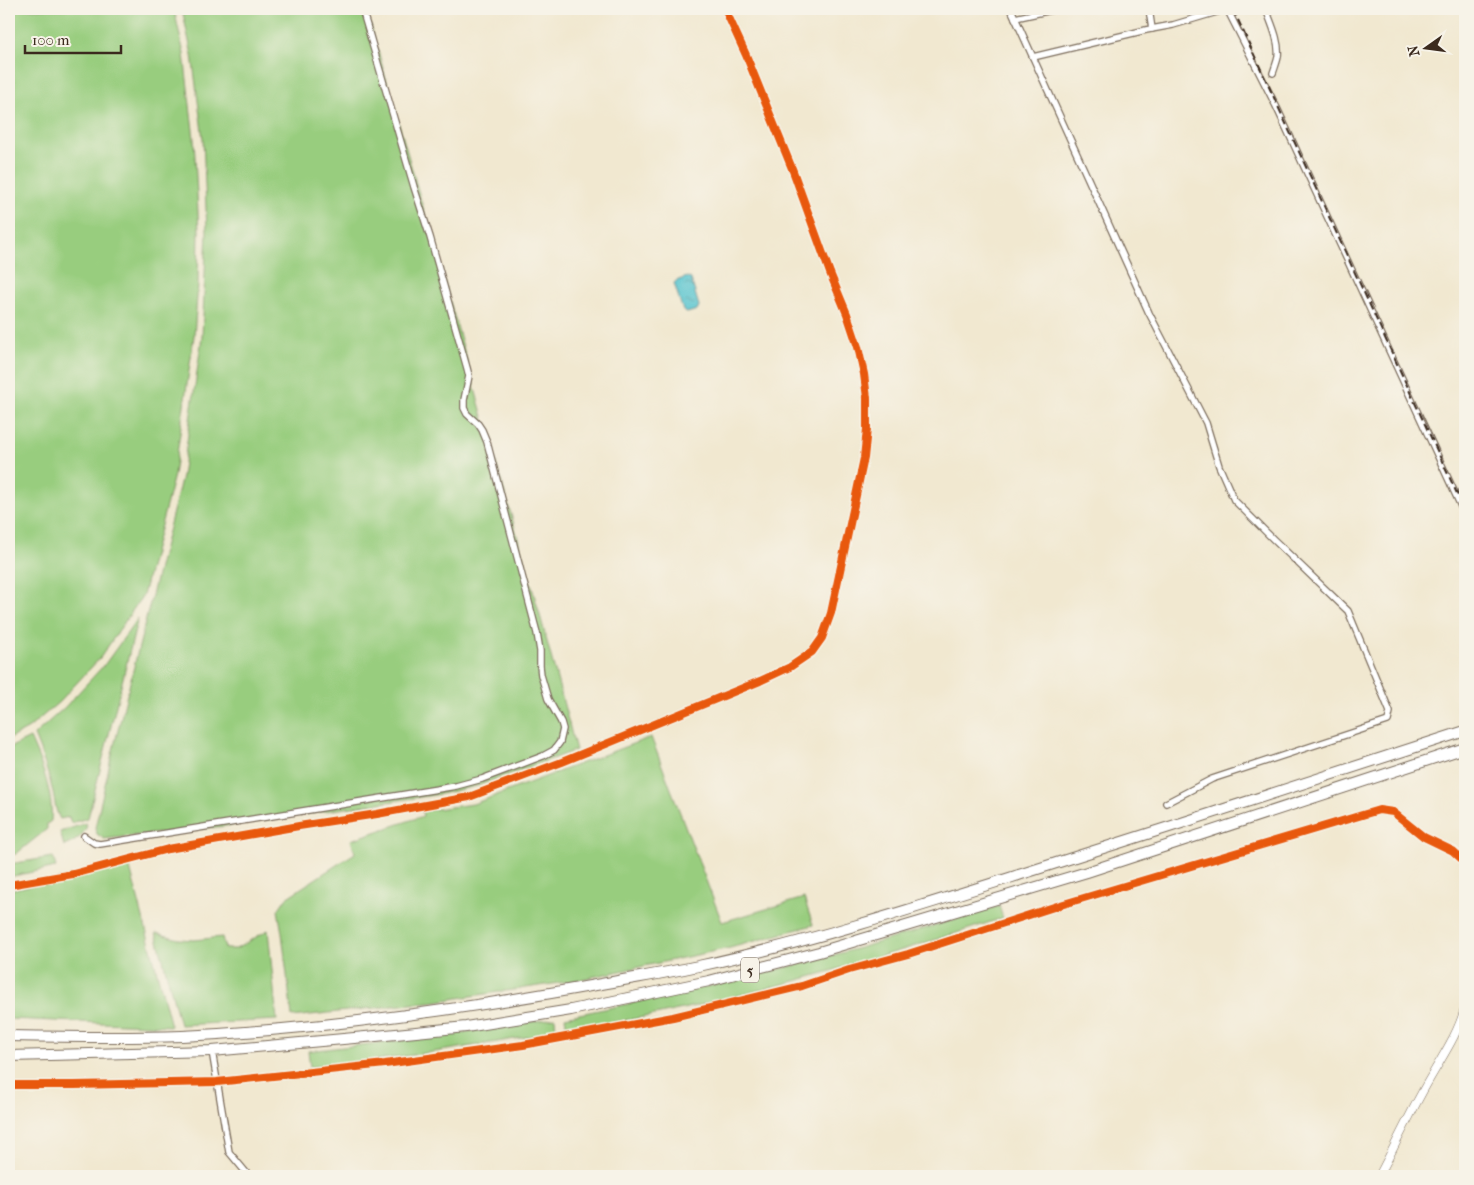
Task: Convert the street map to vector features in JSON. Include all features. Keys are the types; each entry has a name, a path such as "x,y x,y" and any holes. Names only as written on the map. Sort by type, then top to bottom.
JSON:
{"highway":[{"name":"5","path":"9,1036 179,1036 300,1028 463,1008 704,965 809,938 939,900 1187,822 1465,731"},
{"name":"5","path":"9,1056 212,1051 303,1044 466,1026 571,1010 709,982 819,952 1087,872 1465,748"}],"street":[{"path":"84,836 94,843 100,844 456,786 482,779 548,754 558,746 562,736 561,722 548,699 541,675 537,633 487,442 482,430 464,408 469,376 467,368 362,9"},
{"path":"9,885 73,874 168,849 470,797 562,762 760,681 790,667 812,652 822,638 831,613 861,475 867,429 867,398 864,374 858,347 847,314 793,171 746,55 725,9"},
{"path":"1011,9 1149,313 1206,423 1219,466 1234,500 1348,611 1390,712 1388,721 1212,779 1166,803"},
{"path":"1015,18 1056,9"},
{"path":"1149,9 1152,29"},
{"path":"1033,57 1182,23 1227,9 1281,117 1465,515"},
{"path":"1266,9 1275,34 1278,52 1278,59 1273,72"},
{"path":"9,1084 74,1085 216,1082 385,1064 523,1045 673,1017 802,986 1057,906 1379,810 1393,812 1424,837 1453,850 1465,862"},
{"path":"1379,1176 1424,1089 1445,1054 1458,1028 1465,1008"},
{"path":"212,1051 229,1152 249,1176"}],"green space":[{"path":"9,9 174,9 184,54 194,139 199,231 198,284 194,336 174,475 143,595 100,658 59,702 29,728 9,739"},
{"path":"182,9 366,9 541,619 576,750 480,785 440,794 225,826 104,839 97,834 95,828 111,758 182,476 202,337 207,231 203,139 192,55"},
{"path":"138,618 88,818 71,823 69,817 60,819 58,816 47,771 34,735 65,707 105,664"},
{"path":"651,737 722,922 804,898 813,925 730,948 573,981 438,1001 292,1017 278,910 286,898 355,853 351,840 423,816 422,811 473,804"},
{"path":"30,738 49,790 51,821 47,824 47,829 16,854 9,855 9,748"},
{"path":"86,823 87,826 80,836 75,841 64,846 60,832"},
{"path":"53,857 56,867 9,877 9,864"},
{"path":"129,864 171,1026 9,1019 9,890"},
{"path":"999,906 1003,918 833,970 747,994 660,1014 567,1030 565,1017 700,989 808,962"},
{"path":"268,930 277,1020 180,1025 156,933 179,939 194,940 222,937 225,949 236,949"},
{"path":"555,1018 556,1032 403,1057 310,1067 308,1051 441,1036"}],"water":[{"path":"687,277 691,279 699,306 697,310 687,313 683,311 674,283"}],"railway":[{"path":"1233,9 1465,511"}],"cycle path":[{"path":"9,885 73,874 168,849 469,797 562,762 760,681 790,667 812,652 822,638 831,613 864,458 867,429 867,398 864,374 858,347 847,314 793,171 746,55 725,9"},
{"path":"9,1085 217,1082 385,1064 523,1045 673,1017 802,986 1057,906 1379,810 1393,812 1424,837 1453,851 1465,862"}]}
